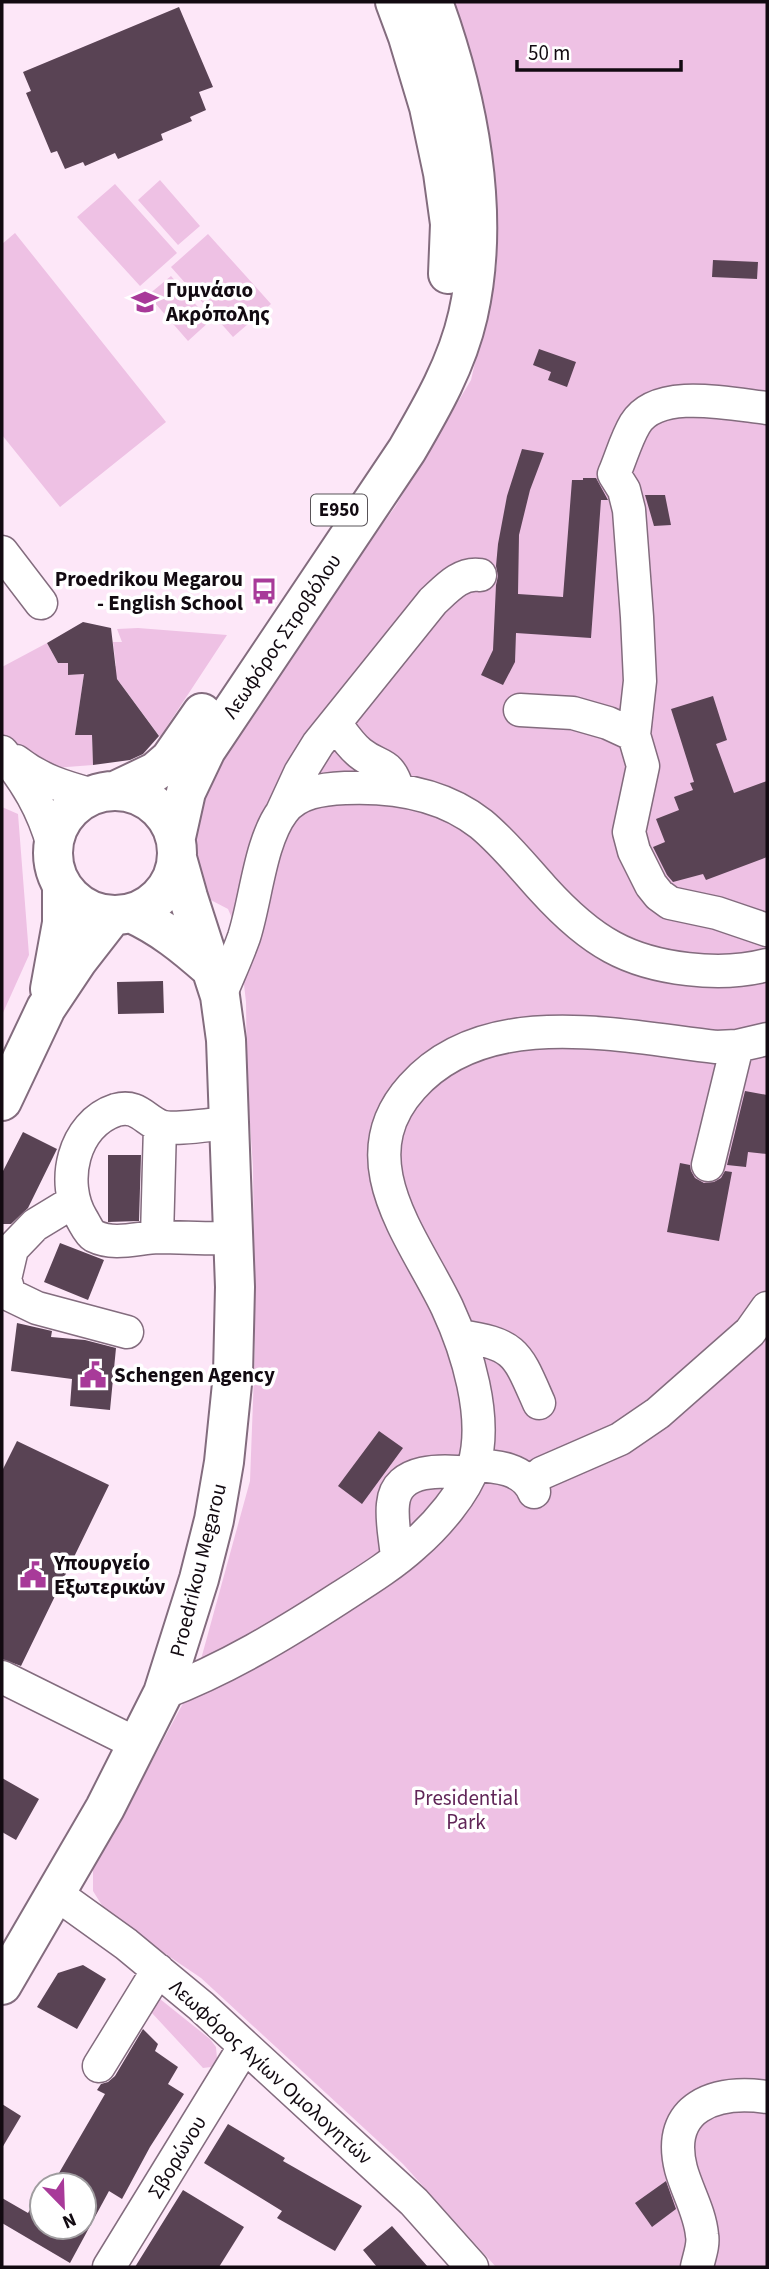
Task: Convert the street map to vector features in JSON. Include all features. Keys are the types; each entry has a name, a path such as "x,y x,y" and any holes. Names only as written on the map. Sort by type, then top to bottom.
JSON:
{"main road":[{"name":"Λεωφόρος Στροβόλου","path":"104,793 155,772 170,759 375,456 404,409 424,368 440,322 448,274 450,224 443,173 429,107 395,2"},
{"name":"Λεωφόρος Στροβόλου","path":"176,847 186,792 206,750 407,450 441,388 454,359 468,314 475,269 475,166 461,99 433,2"},
{"path":"2,1101 46,1008 78,960 122,914 155,900 172,878 176,847 172,826 158,807 138,795 104,793 74,807 60,824 53,846 54,864 69,895 89,910 122,914 152,923 170,934 215,982"},
{"name":"Proedrikou Megarou","path":"55,1893 105,1808 163,1693 199,1579 214,1520 224,1462 233,1374 235,1287 226,1040 215,982 176,847"},
{"path":"46,1008 62,923 62,885"},
{"name":"E950","path":"2,1984 55,1893"}],"street":[{"path":"767,408 689,400 651,407 636,423 614,474 624,491 629,510 640,681 634,735 643,766 629,832 634,851 651,884 659,895 670,903 717,913 767,930"},
{"path":"2,552 41,603"},
{"path":"215,982 243,938 267,845 300,773 318,744 433,601 453,582 470,573 480,575"},
{"path":"520,710 573,713 608,723 634,735"},
{"path":"335,723 361,755 385,766 394,776 398,790"},
{"path":"2,750 30,772 47,781 104,793"},
{"path":"2,750 36,799 46,820 53,846"},
{"path":"277,821 291,802 317,791 369,787 407,791 453,806 479,823 500,841 578,924 610,947 639,959 683,968 730,970 767,965"},
{"path":"163,1693 218,1670 262,1645 320,1611 397,1559 415,1545 450,1506 472,1469 477,1445 478,1418 473,1385 459,1336 401,1222 391,1200 386,1178 384,1161 388,1129 395,1109 419,1079 445,1059 472,1047 507,1036 542,1031 585,1031 716,1047 752,1042 708,1165"},
{"path":"229,1123 160,1126 138,1110 117,1110 97,1121 83,1136 72,1166 71,1193 92,1235 112,1241 158,1237 233,1238"},
{"path":"158,1237 160,1126"},
{"path":"75,1204 35,1225 12,1249 5,1279 10,1295 37,1308 127,1332"},
{"path":"397,1559 393,1503 396,1491 405,1480 424,1473 494,1466 516,1473 532,1487 542,1473 620,1439 658,1413 750,1332 767,1308"},
{"path":"459,1336 490,1340 516,1354 539,1403"},
{"path":"2,1677 139,1745"},
{"name":"Λεωφόρος Αγίων Ομολογητών","path":"55,1893 158,1970 244,2047 414,2202 472,2267"},
{"path":"99,2066 158,1970"},
{"name":"Σβορώνου","path":"109,2267 244,2047"},
{"path":"697,2267 703,2238 682,2171 678,2137 684,2123 696,2109 719,2097 743,2094 767,2097"}],"green space":[{"name":"Presidential Park","path":"450,2 767,2 767,2267 496,2267 403,2164 201,1978 108,1915 93,1891 93,1863 130,1802 195,1681 250,1481 255,1348 253,1167 247,1081 246,1002 238,932 228,909 205,897 195,867 194,799 275,672 395,507 471,380 497,266 493,185"},
{"path":"160,180 200,226 178,245 138,200"},
{"path":"115,184 177,253 140,286 77,217"},
{"path":"15,233 166,422 60,507 2,435 2,244"},
{"path":"208,234 271,304 233,337 171,267"},
{"path":"171,276 210,321 188,341 148,295"},
{"path":"138,628 227,635 160,737 109,668 116,666 113,642 122,642 117,629"},
{"path":"47,643 58,663 68,663 68,675 84,674 75,735 92,735 93,765 54,768 2,738 2,667"},
{"path":"2,807 18,814 29,955 2,1015"},
{"path":"160,1999 210,2039 216,2047 217,2059 211,2067 203,2068 151,2012 148,2008 155,2000"}],"building":[{"path":"179,7 213,87 199,92 206,110 190,117 192,121 161,134 163,140 118,159 115,153 85,166 83,162 65,169 57,151 51,153 26,93 31,91 23,72"},
{"path":"713,260 758,262 757,279 712,277"},
{"path":"539,349 576,362 567,387 548,380 551,372 533,365"},
{"path":"522,449 544,453 530,490 519,535 518,594 563,597 572,480 596,478 608,500 601,500 591,638 516,633 515,662 503,685 481,675 493,650 498,544 507,496"},
{"path":"645,495 665,495 671,525 654,526"},
{"path":"83,622 111,628 117,679 159,736 143,754 130,760 93,765 92,735 75,735 84,674 68,675 68,663 58,663 47,643"},
{"path":"713,696 727,740 716,744 734,793 767,781 767,857 706,880 703,874 673,882 653,847 665,842 656,819 679,810 674,797 693,790 690,783 694,782 671,709"},
{"path":"163,981 164,1013 118,1014 117,982"},
{"path":"745,1091 767,1095 767,1154 748,1152 746,1167 727,1165"},
{"path":"23,1132 57,1149 28,1208 11,1224 2,1224 2,1173"},
{"path":"108,1155 141,1155 139,1221 108,1222"},
{"path":"680,1163 690,1165 695,1178 704,1183 721,1178 725,1171 732,1172 719,1241 667,1232"},
{"path":"60,1243 104,1260 88,1300 44,1282"},
{"path":"17,1323 52,1331 51,1337 85,1340 116,1348 110,1410 70,1406 72,1379 11,1371"},
{"path":"379,1431 403,1448 362,1504 338,1486"},
{"name":"Υπουργείο Εξωτερικών","path":"17,1441 109,1485 21,1666 2,1659 2,1471"},
{"path":"2,1778 39,1799 16,1840 2,1832"},
{"path":"83,1965 106,1979 77,2029 37,2007 58,1973"},
{"path":"143,2029 158,2044 155,2051 178,2067 168,2084 184,2094 150,2147 122,2199 109,2191 98,2211 98,2171 60,2171 105,2094 97,2090 101,2084 115,2076"},
{"path":"2,2104 21,2116 2,2148"},
{"path":"228,2124 285,2158 283,2161 362,2206 335,2251 277,2218 282,2211 204,2163"},
{"path":"666,2181 676,2209 652,2227 635,2203"},
{"path":"183,2190 244,2227 219,2267 135,2267"},
{"path":"2,2198 28,2213 28,2238 2,2223"},
{"path":"392,2226 428,2267 377,2267 363,2250"},
{"path":"33,2241 82,2241 70,2263"}],"place":[{"name":"Γυμνάσιο Ακρόπολης","path":"145,302"},
{"name":"Proedrikou Megarou - English School","path":"264,591"},
{"name":"Schengen Agency","path":"93,1375"},
{"name":"Υπουργείο Εξωτερικών","path":"33,1575"}]}
